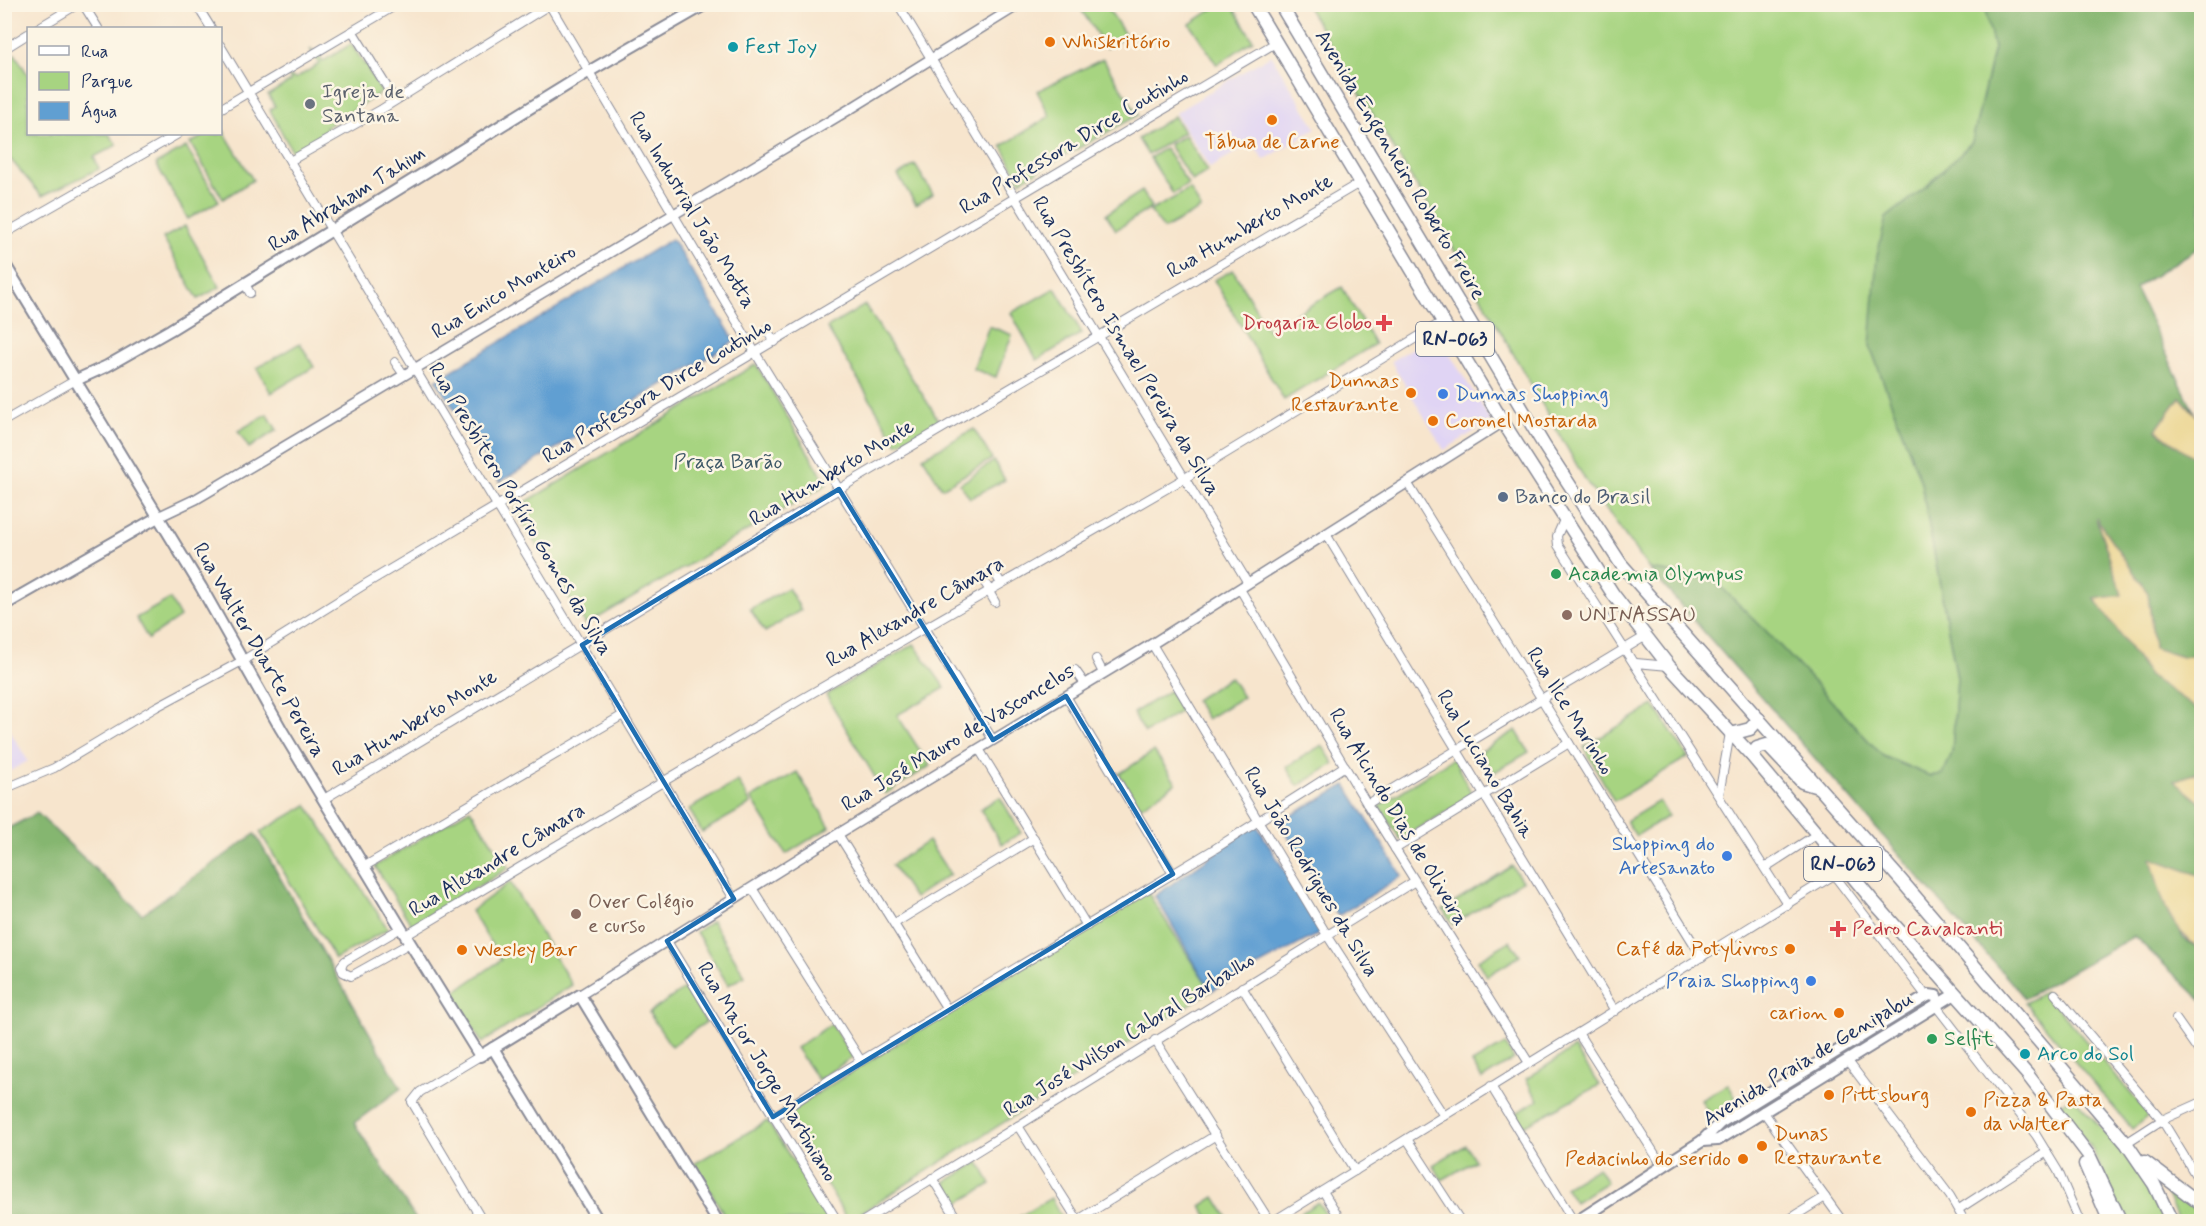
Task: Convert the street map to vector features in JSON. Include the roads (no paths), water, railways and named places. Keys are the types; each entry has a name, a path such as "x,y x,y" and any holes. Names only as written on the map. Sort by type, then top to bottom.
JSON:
{"main road":[{"name":"Avenida Engenheiro Roberto Freire","path":"1252,4 1564,520 1646,636 1669,666 1752,756 1955,994 2027,1074 2090,1157 2121,1221"},
{"name":"Avenida Engenheiro Roberto Freire","path":"1280,4 1545,447 1604,537 1647,594 1759,718 2128,1146 2154,1184 2172,1221"},
{"name":"Rua Abraham Tahim","path":"74,381 127,355 247,289 330,230 700,6"},
{"name":"Rua Walter Duarte Pereira","path":"4,263 158,517 405,936 480,1056"},
{"name":"Rua Enico Monteiro","path":"4,605 158,517"},
{"path":"1730,733 1750,729 1759,718"},
{"path":"1752,756 1757,748 1767,745 1802,782 1819,787"},
{"name":"Avenida Praia de Genipabu","path":"1575,1221 1702,1142 1720,1123 1932,1002 1955,994"},
{"path":"580,995 718,1221"},
{"name":"Rua José Mauro de Vasconcelos","path":"480,1056 580,995"},
{"name":"Avenida Praia de Genipabu","path":"1702,1142 1718,1140 1847,1060 1932,1002"},
{"path":"493,1048 599,1221"},
{"name":"Avenida Engenheiro Roberto Freire","path":"2071,1132 2110,1221"},
{"path":"2128,1146 2164,1179 2202,1205"}],"street":[{"path":"40,27 78,4"},
{"path":"83,4 97,27"},
{"path":"196,4 210,27"},
{"path":"222,108 398,4"},
{"name":"Rua Presbítero Ismael Pereira da Silva","path":"898,4 1185,478 1244,586"},
{"name":"Rua Enico Monteiro","path":"158,517 195,499 415,369 1020,4"},
{"path":"290,161 395,100 549,5"},
{"name":"Rua Industrial João Motta","path":"549,5 756,354 993,740"},
{"path":"353,32 395,100"},
{"path":"4,49 27,35"},
{"name":"Rua Professora Dirce Coutinho","path":"4,789 54,768 156,707 242,661 499,505 1277,42"},
{"name":"Rua Presbítero Porfírio Gomes da Silva","path":"222,48 330,230 499,505 734,899"},
{"path":"4,234 176,135"},
{"name":"Rua Humberto Monte","path":"324,799 839,489 1360,182"},
{"name":"Rua Alexandre Câmara","path":"405,936 924,628 1185,478 1444,321"},
{"path":"766,329 775,342"},
{"path":"395,362 404,375"},
{"name":"Rua Abraham Tahim","path":"4,421 74,381"},
{"name":"Rua José Mauro de Vasconcelos","path":"580,995 838,834 1152,644 1503,422"},
{"name":"Rua Ilce Marinho","path":"1408,483 1702,957"},
{"path":"1564,520 1557,536 1558,545 1636,663 1788,904"},
{"name":"Rua Luciano Bahia","path":"1326,534 1615,1011"},
{"path":"992,569 1001,583"},
{"path":"980,576 995,602"},
{"name":"Rua Alcindo Dias de Oliveira","path":"1244,586 1367,804 1529,1063"},
{"path":"1367,804 1457,752 1542,697 1646,636"},
{"name":"Rua João Rodrigues da Silva","path":"1152,644 1327,935 1444,1116"},
{"path":"1096,659 1103,673"},
{"path":"1636,663 1669,666"},
{"path":"1075,669 1085,684"},
{"path":"1066,696 1173,874"},
{"path":"365,866 623,714"},
{"path":"1719,795 1730,733"},
{"path":"1395,849 1484,797 1569,743"},
{"path":"979,749 1087,926"},
{"path":"773,1117 861,1061 1173,874 1345,766"},
{"path":"838,834 947,1009"},
{"path":"1766,867 1819,836 1827,863 1834,875 2047,1152 2080,1221"},
{"path":"895,923 1034,837"},
{"path":"1155,1040 1271,1221 1407,1140 1834,875"},
{"name":"Rua José Wilson Cabral Barbalho","path":"862,1221 1415,881"},
{"path":"752,888 861,1061"},
{"path":"405,936 351,976 342,972 341,966 345,961 405,936"},
{"name":"Rua Major Jorge Martiniano","path":"667,941 838,1221"},
{"path":"1242,987 1355,1171"},
{"path":"2055,994 2162,1120 2198,1179"},
{"path":"2176,1019 2202,1056"},
{"path":"1578,1033 1664,1167"},
{"name":"Rua José Mauro de Vasconcelos","path":"480,1056 415,1096 412,1104 483,1221"},
{"path":"1847,1060 1959,1209 1965,1221"},
{"path":"1491,1086 1575,1221"},
{"path":"2128,1146 2162,1120 2202,1102"},
{"path":"1762,1111 1843,1221"},
{"path":"1018,1126 1079,1221 1216,1135"},
{"path":"1407,1140 1461,1221"},
{"path":"1959,1209 2047,1152"},
{"path":"932,1178 959,1221"},
{"path":"1323,1191 1342,1221"},
{"path":"1785,1221 1825,1197"}],"water":[{"path":"672,239 735,341 500,482 436,380"},
{"path":"1346,785 1402,876 1338,916 1279,822"},
{"path":"1256,824 1322,932 1211,991 1155,896"}],"place":[{"name":"Whiskritório","path":"1050,42"},
{"name":"Fest Joy","path":"733,47"},
{"name":"Igreja de Santana","path":"310,104"},
{"name":"Tábua de Carne","path":"1272,120"},
{"name":"Drogaria Globo","path":"1384,323"},
{"name":"Dunnas Restaurante","path":"1411,393"},
{"name":"Dunnas Shopping","path":"1443,394"},
{"name":"Coronel Mostarda","path":"1433,421"},
{"name":"Banco do Brasil","path":"1503,497"},
{"name":"Academia Olympus","path":"1556,574"},
{"name":"UNINASSAU","path":"1567,615"},
{"name":"Shopping do Artesanato","path":"1727,856"},
{"name":"Over Colégio e curso","path":"576,914"},
{"name":"Pedro Cavalcanti","path":"1838,929"},
{"name":"Café da Potylivros","path":"1790,949"},
{"name":"Wesley Bar","path":"462,950"},
{"name":"Praia Shopping","path":"1811,981"},
{"name":"carion","path":"1839,1013"},
{"name":"Selfit","path":"1932,1039"},
{"name":"Arco do Sol","path":"2025,1054"},
{"name":"Pittsburg","path":"1829,1095"},
{"name":"Pizza & Pasta da Walter","path":"1971,1112"},
{"name":"Dunas Restaurante","path":"1762,1146"},
{"name":"Pedacinho do serido","path":"1743,1159"}],"park label":[{"name":"Praça Barão","path":"728,462"}]}
